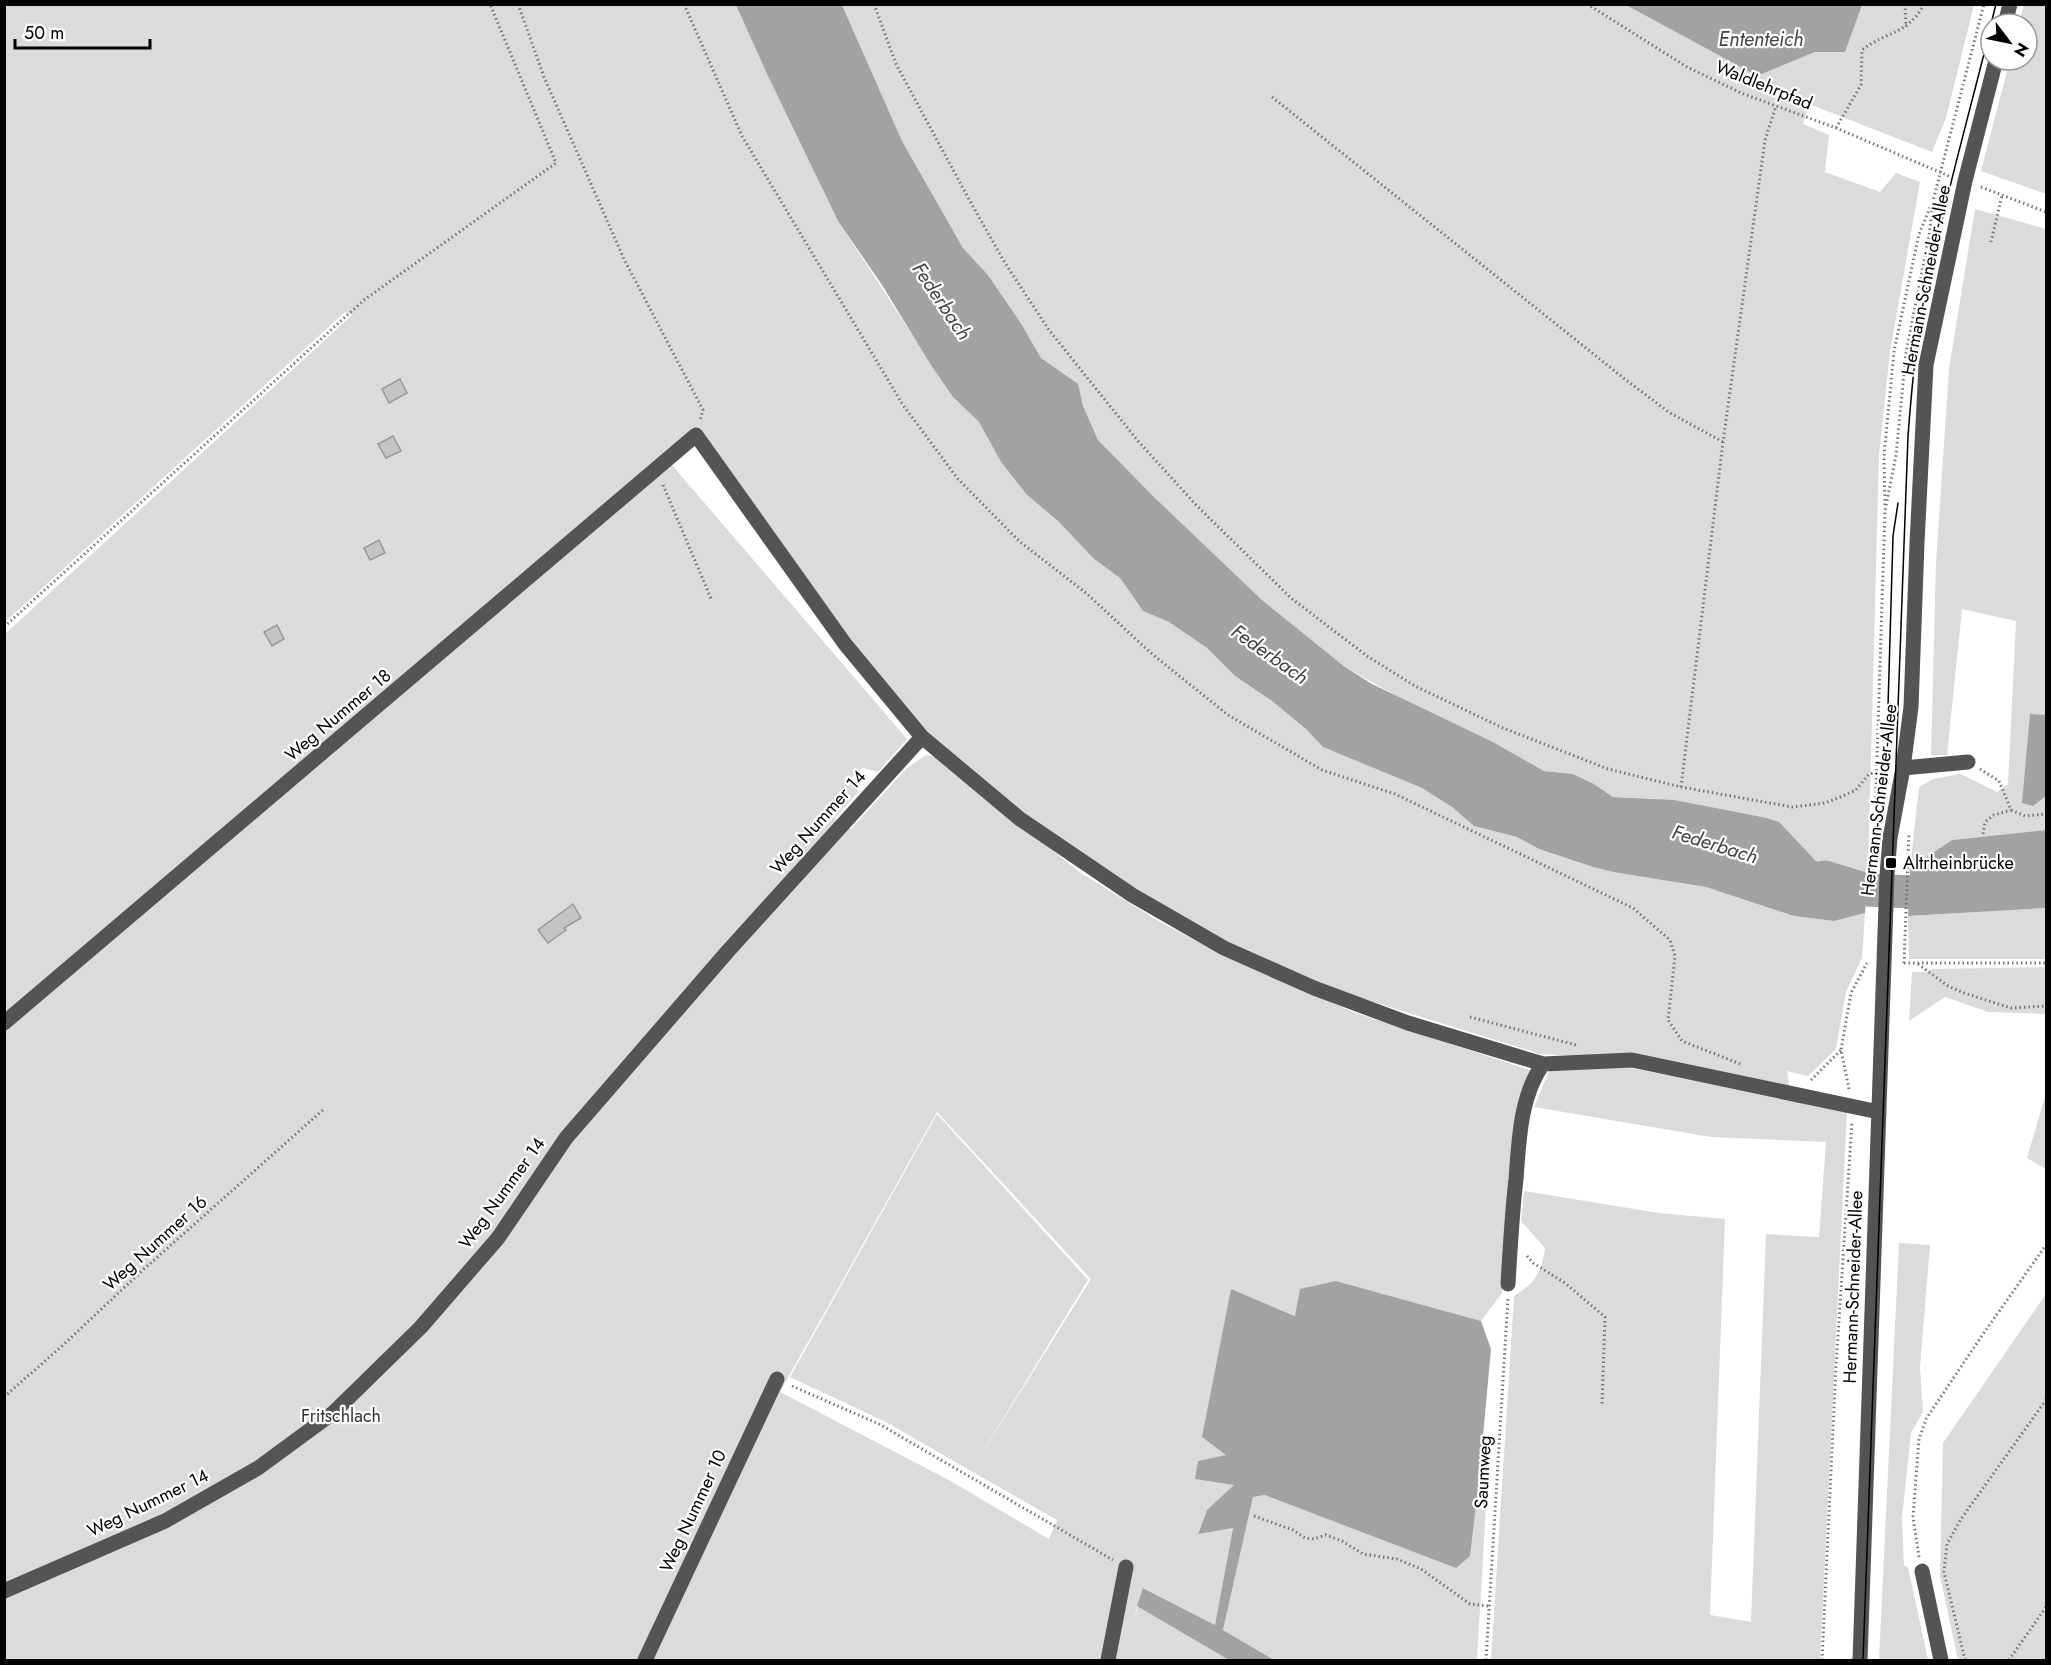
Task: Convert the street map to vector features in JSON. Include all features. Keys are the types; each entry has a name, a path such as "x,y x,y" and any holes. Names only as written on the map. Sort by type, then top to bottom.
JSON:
{"street":[{"name":"Hermann-Schneider-Allee","path":"1860,1660 1888,868 1911,707 1926,365 1965,181 1993,72"},
{"name":"Weg Nummer 18","path":"4,1023 696,435"},
{"path":"696,435 845,644 922,737 1020,819 1132,895 1224,948 1314,987 1408,1023 1543,1064 1632,1060 1878,1112"},
{"name":"Weg Nummer 14","path":"4,1591 165,1521 258,1468 333,1413 429,1318 498,1238 566,1138 728,951 922,737"},
{"path":"1903,768 1968,762"},
{"path":"1508,1284 1510,1237 1525,1106 1534,1076 1543,1064"},
{"name":"Weg Nummer 10","path":"645,1660 777,1379"},
{"path":"1108,1660 1126,1567"},
{"path":"1922,1571 1941,1660"}],"path":[{"path":"4,627 364,300 556,163 490,4"},
{"path":"518,4 544,77 624,259 703,410 696,435"},
{"path":"684,4 742,136 903,405 958,479 1019,541 1086,594 1152,654 1228,715 1322,770 1395,794 1633,908 1670,940 1675,956 1668,1020 1682,1041 1747,1066"},
{"path":"874,4 896,64 965,193 1005,263 1050,330 1138,441 1197,506 1291,598 1367,656 1415,686 1503,728 1608,770 1681,787 1792,807 1825,803 1856,790 1869,774 1903,768"},
{"name":"Waldlehrpfad","path":"1587,4 1687,67 1741,93 1836,128 1940,173"},
{"path":"1905,4 1906,28"},
{"path":"1836,128 1861,86 1862,50 1874,41 1906,28 1919,15 1924,4"},
{"path":"1885,511 1896,455 1906,352 1929,236 1933,201 1984,4"},
{"path":"1272,97 1626,380 1670,413 1723,442"},
{"path":"1681,787 1723,442 1764,140 1776,106"},
{"path":"1965,181 2046,212"},
{"path":"1991,242 2002,195"},
{"path":"1875,784 1885,511 1884,456 1894,351 1919,234 1933,201"},
{"path":"655,471 712,602"},
{"path":"1968,762 1999,781 2010,810"},
{"path":"1983,834 1985,822 1994,815 2010,810 2025,816 2046,814"},
{"path":"1909,837 1904,963 2046,963"},
{"path":"1822,1660 1836,1366 1853,1106 1841,1050 1851,993 1871,956"},
{"path":"1918,964 1948,986 1964,993 2011,1008 2046,1006"},
{"path":"1470,1017 1586,1048"},
{"path":"1796,1095 1841,1050"},
{"name":"Weg Nummer 16","path":"4,1397 324,1109"},
{"path":"1922,1571 1913,1517 1918,1439 1926,1419 2046,1245"},
{"path":"1542,1269 1565,1283 1605,1317 1602,1405"},
{"name":"Saumweg","path":"1486,1660 1508,1284"},
{"path":"777,1379 879,1424 1126,1567"},
{"path":"1965,1660 1944,1572 1947,1544 1961,1519 2046,1400"},
{"path":"1254,1516 1293,1530 1305,1538 1314,1539 1326,1535 1342,1541 1363,1554 1397,1559 1421,1569 1470,1604 1488,1606"},
{"path":"2009,1660 2046,1607"}],"green space":[{"path":"2024,4 2046,5 2046,194 1981,171 2007,72 2039,72 2039,12 2022,12"},
{"name":"Fritschlach","path":"5,5 736,5 838,221 953,397 979,422 1001,462 1027,495 1058,521 1094,559 1120,578 1143,611 1169,622 1207,648 1235,676 1272,701 1306,729 1323,747 1422,788 1452,807 1474,826 1517,837 1539,849 1593,867 1706,887 1794,916 1834,921 1865,913 1862,958 1846,992 1836,1049 1808,1076 1787,1071 1790,1091 1595,1057 1540,1054 1329,988 1222,941 1149,900 1055,838 930,735 870,669 705,437 692,427 671,464 907,739 878,772 863,768 850,779 859,791 835,818 851,829 907,768 926,755 939,757 1078,871 1155,919 1213,950 1353,1012 1530,1070 1518,1107 1502,1293 1481,1321 1336,1281 1296,1316 1231,1289 1227,1455 1196,1479 1235,1485 1207,1510 1198,1533 1233,1528 1215,1625 1144,1588 1137,1606 1134,1620 1138,1606 1229,1660 5,1660 5,634 352,315 345,312 5,622","holes":["937,1112 1091,1279 971,1471 1057,1520 1049,1539 947,1479 780,1392"]},
{"path":"842,5 1626,5 1757,76 1815,52 1845,52 1862,5 1974,5 1946,118 1932,152 1809,104 1803,124 1829,135 1825,172 1880,192 1896,173 1920,182 1890,352 1879,455 1868,872 1846,873 1828,867 1804,850 1780,825 1767,818 1658,799 1613,797 1573,774 1544,771 1493,742 1400,698 1345,667 1262,600 1098,440 1083,406 1077,384 1041,358 988,275 963,248 902,141"},
{"path":"1975,209 2046,229 2046,830 1952,840 1910,868 1919,787 1933,779 1961,774 1997,792 2008,784 2016,621 1962,609 1947,755 1931,755 1936,563 1949,369"},
{"path":"2046,908 2046,959 1909,959 1908,916"},
{"path":"2046,967 2046,1014 1988,1012 1945,997 1909,1021 1912,972 1927,972 1932,969"},
{"path":"1597,1066 1631,1068 1847,1111 1820,1660 1491,1660 1514,1296 1528,1286 1536,1276 1542,1264 1545,1248 1521,1221 1524,1191 1659,1213 1725,1219 1710,1615 1751,1622 1766,1234 1819,1237 1826,1142 1711,1137 1534,1107 1550,1069"},
{"path":"2046,1093 2046,1169 2027,1158"},
{"path":"937,1114 1088,1280 971,1471 886,1422 790,1377"},
{"path":"1899,1243 1930,1245 1920,1367 1923,1412 1911,1433 1902,1518 1904,1565 1908,1567 1928,1660 1879,1660"},
{"path":"2046,1294 2046,1660 1958,1660 1940,1576 1943,1443"},
{"path":"1265,1495 1470,1556 1476,1506 1486,1506 1477,1660 1274,1660 1223,1630 1253,1497"}],"water":[{"path":"736,5 842,5 902,141 963,248 988,275 1041,358 1078,384 1083,406 1098,440 1262,600 1345,667 1372,684 1493,742 1544,771 1573,774 1613,797 1674,800 1779,822 1815,860 1833,870 1852,875 1868,872 1865,913 1834,921 1794,916 1706,887 1593,867 1539,849 1517,837 1474,826 1452,807 1422,788 1323,747 1306,729 1272,701 1235,676 1207,648 1169,622 1143,611 1120,578 1094,559 1058,521 1027,495 1001,462 979,422 953,397 931,365 882,285 838,221"},
{"name":"Ententeich","path":"1626,5 1862,5 1845,52 1815,52 1757,76"},
{"path":"2030,714 2046,715 2046,796 2033,806 2022,803"},
{"path":"2046,830 2046,908 1908,916 1910,868 1952,840"},
{"path":"1336,1281 1481,1321 1491,1349 1470,1556 1456,1568 1265,1495 1253,1497 1223,1630 1274,1660 1229,1660 1137,1606 1143,1588 1215,1625 1233,1528 1198,1534 1207,1510 1234,1485 1195,1479 1198,1461 1226,1455 1202,1437 1231,1289 1295,1316 1300,1289"}],"building":[{"path":"400,379 407,393 389,403 382,389"},
{"path":"393,436 401,451 386,458 378,444"},
{"path":"379,540 385,553 370,560 364,548"},
{"path":"277,625 284,639 272,646 264,632"},
{"path":"573,904 581,918 564,928 566,930 548,943 538,930"}],"waterway":[{"name":"Federbach","path":"1825,877 1867,890 1913,892 1954,886"}],"tram line":[{"path":"1994,12 1996,4"},
{"path":"1863,1660 1909,421 1916,347 1928,281 1979,72"},
{"path":"1887,740 1893,536 1898,503"}],"place":[{"name":"Altrheinbrücke","path":"1891,863"}]}
